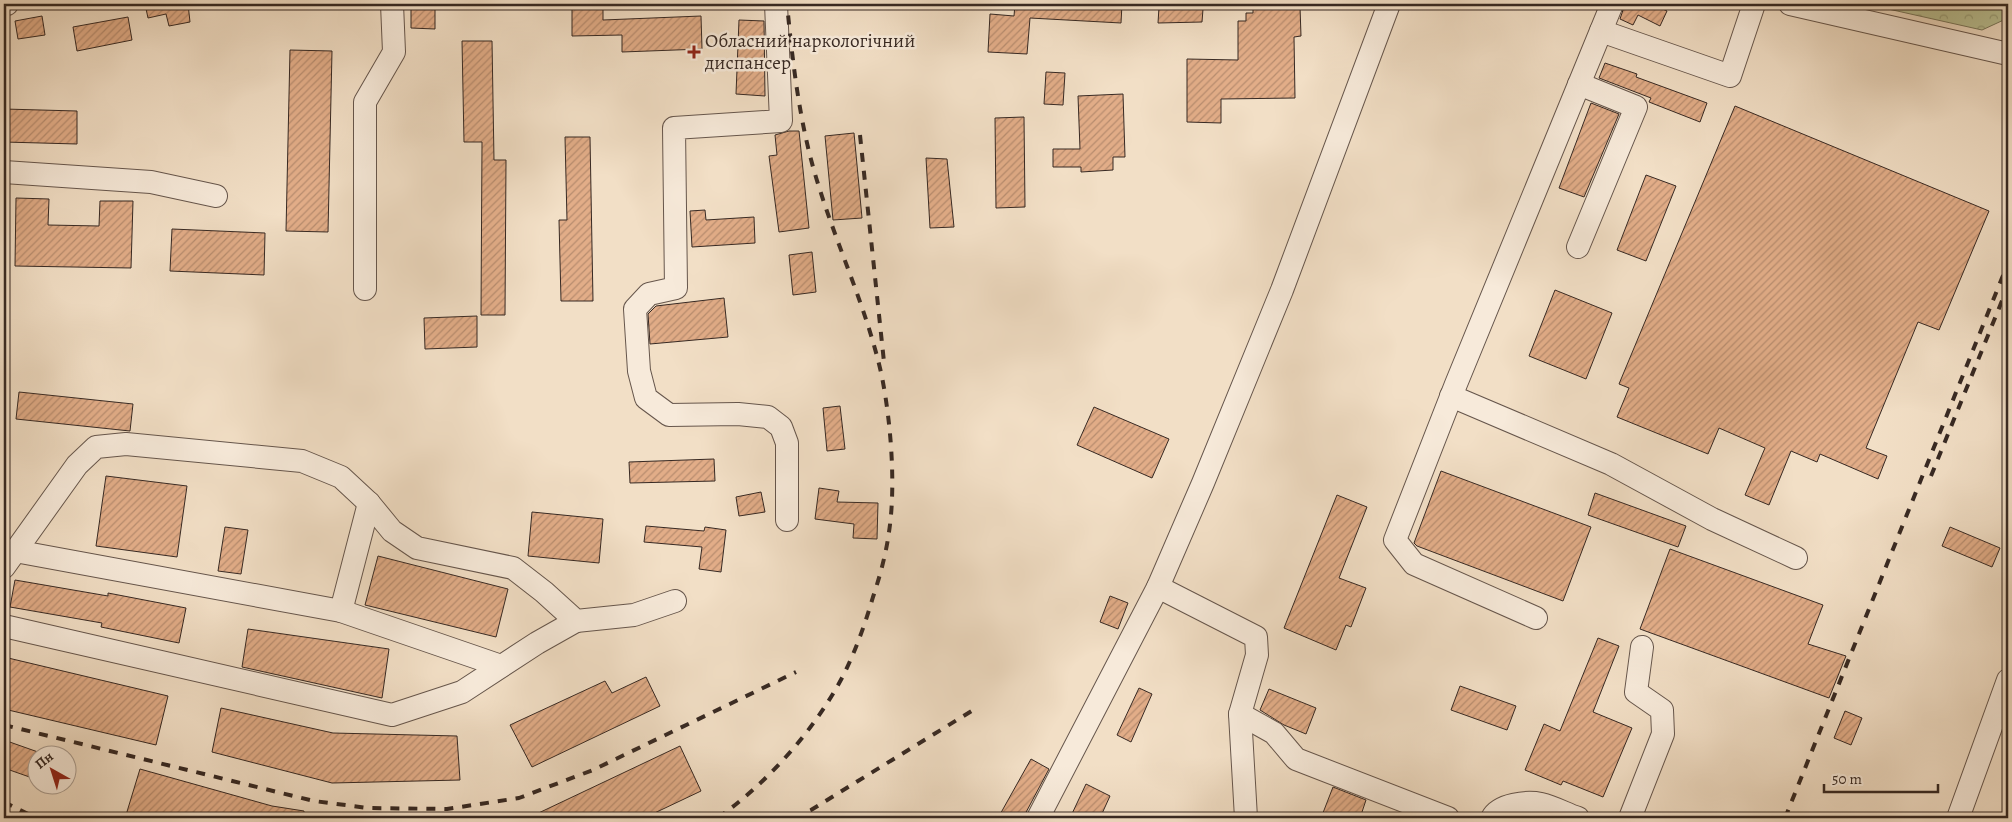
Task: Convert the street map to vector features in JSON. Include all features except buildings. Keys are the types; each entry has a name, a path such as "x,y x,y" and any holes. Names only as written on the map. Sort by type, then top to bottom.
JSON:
{"street":[{"path":"366,289 364,102 394,52 392,4"},
{"path":"776,4 781,121 674,128 676,288 649,294 635,309 639,371 646,398 669,415 738,414 768,417 781,427 787,443 787,520"},
{"path":"1038,818 1158,587 1203,483 1282,290 1388,4"},
{"path":"1536,618 1414,564 1394,540 1612,4"},
{"path":"1601,32 1730,76 1754,4"},
{"path":"1790,4 2008,54"},
{"path":"1578,247 1636,107 1579,84"},
{"path":"4,172 151,182 216,196"},
{"path":"1451,396 1611,464 1712,519 1796,558"},
{"path":"501,666 341,611 9,559 77,465 96,447 126,444 302,461 340,477 369,503 392,531 417,548 513,568 544,592 576,621"},
{"path":"341,611 369,503"},
{"path":"1158,587 1256,637 1257,655 1240,714 1246,818"},
{"path":"4,626 392,715 462,692 537,643 576,621 634,615 675,601"},
{"path":"1630,818 1663,734 1662,710 1636,692 1642,647"},
{"path":"1958,818 2008,680"},
{"path":"1240,714 1274,733 1296,759 1448,818"},
{"path":"1492,818 1494,813 1512,804 1540,804 1578,818"}],"green space":[{"path":"1866,4 2008,4 2008,18 1982,30"}],"railway":[{"path":"718,818 737,804 772,772 804,736 843,676 860,637 878,581 886,548 891,514 891,454 888,414 882,377 869,329 812,165 798,97 787,4"},
{"path":"860,135 884,362"},
{"path":"1785,818 2008,263"},
{"path":"1931,476 2008,286"},
{"path":"4,725 314,801 368,808 447,809 519,798 593,770 796,672"},
{"path":"794,818 811,810 978,707"},
{"path":"4,802 36,818"},
{"path":"4,813 16,818"}],"place":[{"name":"Обласний наркологічний диспансер","path":"694,52"}]}
